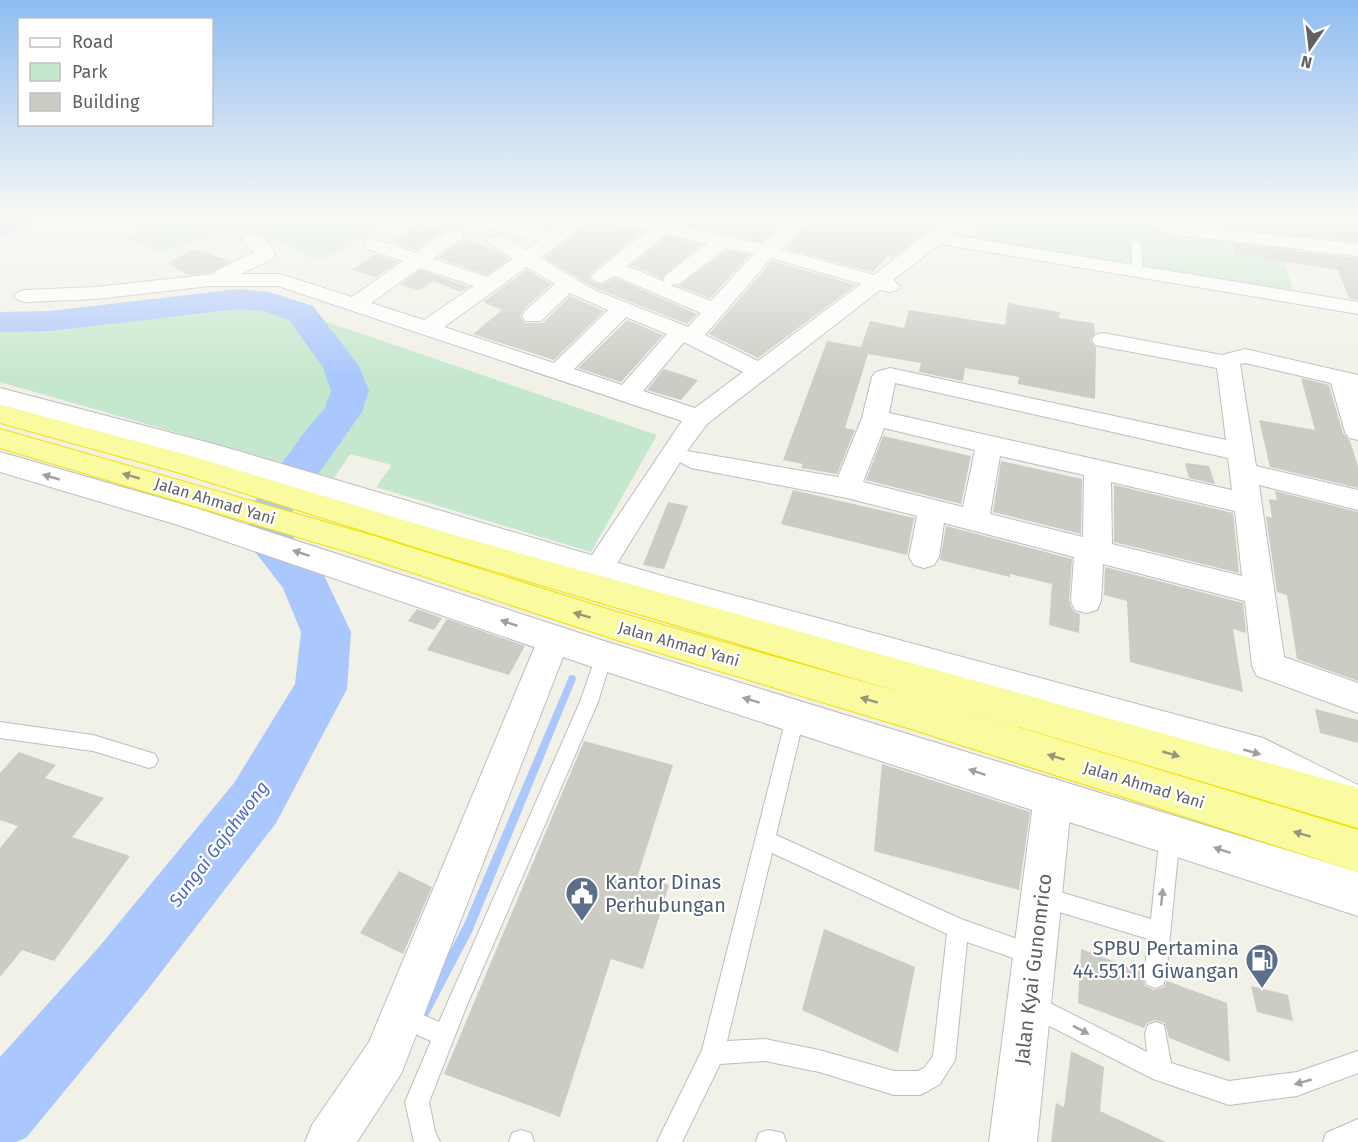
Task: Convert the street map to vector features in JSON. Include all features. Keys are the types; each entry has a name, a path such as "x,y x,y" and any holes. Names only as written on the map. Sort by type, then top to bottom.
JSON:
{"highway":[{"name":"Jalan Ahmad Yani","path":"0,414 200,484 425,554 617,626 915,696 1358,807"},
{"name":"Jalan Ahmad Yani","path":"0,438 200,484"},
{"name":"Jalan Ahmad Yani","path":"915,696 1358,851"}],"street":[{"path":"209,280 232,270"},
{"path":"355,304 403,270"},
{"path":"449,270 490,285"},
{"path":"428,328 513,270"},
{"path":"544,270 621,310 686,335 762,372"},
{"path":"533,316 575,287 608,270"},
{"path":"618,270 713,310"},
{"path":"673,279 684,270"},
{"path":"627,393 713,310 749,270"},
{"path":"834,270 886,285"},
{"path":"597,570 660,486 674,450 699,418 904,270"},
{"path":"1128,270 1358,308"},
{"path":"25,296 96,294 209,280 280,280 699,418"},
{"path":"660,486 672,488 703,438 746,399 857,318 886,285"},
{"path":"559,371 621,310"},
{"path":"1103,340 1228,363"},
{"path":"1228,363 1236,356 1245,356 1350,380 1358,432"},
{"path":"1228,363 1269,666 1358,698"},
{"path":"847,489 875,418 884,377 890,375 1242,462 1358,500"},
{"path":"0,396 200,484 425,554 597,570 1263,756 1358,807"},
{"path":"875,418 1248,504"},
{"path":"974,521 989,445"},
{"path":"691,459 847,489 1260,593"},
{"path":"0,462 200,484"},
{"path":"1086,601 1094,551 1098,471"},
{"path":"924,557 932,510"},
{"path":"425,554 554,639 1358,894"},
{"path":"329,1142 386,1058 423,1026 554,639"},
{"name":"Jalan Kyai Gunomrico","path":"1013,1142 1053,796"}],"lane":[{"path":"428,1142 424,1138 417,1102 423,1026 589,702 604,656"},
{"path":"669,1142 713,1053 796,714"},
{"path":"0,730 93,743 148,760"},
{"path":"1155,976 1170,833"},
{"path":"765,840 958,928 1035,955"},
{"path":"1042,896 1158,932"},
{"path":"713,1053 765,1050 819,1060 894,1083 920,1083 932,1076 944,1060 958,928"},
{"path":"1029,1004 1161,1071 1229,1093 1297,1084 1358,1062"},
{"path":"1155,1033 1161,1071"},
{"path":"1335,1142 1358,1131"},
{"path":"768,1142 774,1142"}],"green space":[{"path":"1147,270 1288,270 1294,294"},
{"path":"183,304 301,313 657,435 591,552 376,487 392,465 350,454 334,478 0,382 0,318 6,323 50,321"}],"building":[{"path":"180,270 216,270 213,272 188,275"},
{"path":"353,270 386,270 376,277"},
{"path":"421,270 469,287 461,292 434,281 419,290 400,285"},
{"path":"473,270 493,270 487,275"},
{"path":"528,270 551,284 523,310 520,317 525,323 543,323 570,296 604,311 554,360 473,334 502,310 483,302"},
{"path":"565,270 594,270 589,277 592,282 602,285 615,278 697,314 687,324 595,288"},
{"path":"643,270 670,270 661,278"},
{"path":"699,270 736,270 710,298 678,286"},
{"path":"764,270 805,270 856,285 758,358 709,334"},
{"path":"1338,270 1358,270 1358,300 1349,298"},
{"path":"1008,303 1060,312 1059,318 1094,323 1095,333 1090,341 1096,347 1095,399 1018,384 1019,377 965,368 963,381 919,372 921,363 868,354 845,428 855,430 837,474 801,468 803,464 783,460 827,341 861,347 870,321 904,328 909,310 1005,325"},
{"path":"627,320 663,335 621,382 578,368"},
{"path":"664,369 698,380 681,400 647,390"},
{"path":"1301,378 1329,385 1343,433 1350,441 1358,466 1358,488 1270,467 1259,420 1315,430"},
{"path":"883,436 971,456 961,504 866,480"},
{"path":"1001,461 1082,479 1081,534 993,512"},
{"path":"1185,463 1209,466 1215,484 1189,478"},
{"path":"1114,485 1233,513 1239,573 1114,542"},
{"path":"793,490 914,518 907,555 781,524"},
{"path":"1275,491 1358,512 1358,681 1297,659 1287,595 1277,592 1266,516 1272,518 1269,499 1277,500"},
{"path":"668,502 688,506 664,569 643,565"},
{"path":"946,526 1072,559 1069,601 1073,611 1080,614 1079,633 1049,625 1052,584 1010,574 1010,577 940,560"},
{"path":"1105,567 1243,603 1246,633 1233,629 1243,692 1130,662 1127,601 1104,595"},
{"path":"417,609 442,618 434,630 408,621"},
{"path":"447,619 525,646 509,675 427,650"},
{"path":"1315,709 1358,720 1358,743 1320,733"},
{"name":"Kantor Dinas Perhubungan","path":"584,741 673,765 638,875 669,885 643,969 611,959 560,1117 444,1074"},
{"path":"19,752 56,765 45,778 104,798 72,837 130,856 54,961 22,950 0,977 0,848 18,826 0,820 0,773"},
{"path":"882,764 1030,812 1019,890 874,851"},
{"path":"399,871 432,887 403,954 360,933"},
{"path":"824,929 915,967 898,1053 802,1010"},
{"path":"1081,949 1142,972 1145,986 1154,990 1164,987 1167,981 1227,1003 1230,1062 1169,1038 1165,1023 1155,1020 1147,1023 1144,1028 1078,1003"},
{"path":"1251,986 1288,995 1293,1021 1257,1012"},
{"path":"1071,1051 1104,1067 1100,1111 1166,1142 1051,1142 1056,1103 1064,1107"}],"waterway":[{"name":"Sungai Gajahwong","path":"0,322 50,321 239,299 269,302 301,313 341,366 350,391 343,412 320,439 271,509 272,544 302,578 326,632 321,689 255,803 122,970 0,1112"},
{"path":"424,1012 468,928 572,679"}],"place":[{"name":"Kantor Dinas Perhubungan","path":"582,922"},
{"name":"SPBU Pertamina 44.551.11 Giwangan","path":"1262,989"}]}
